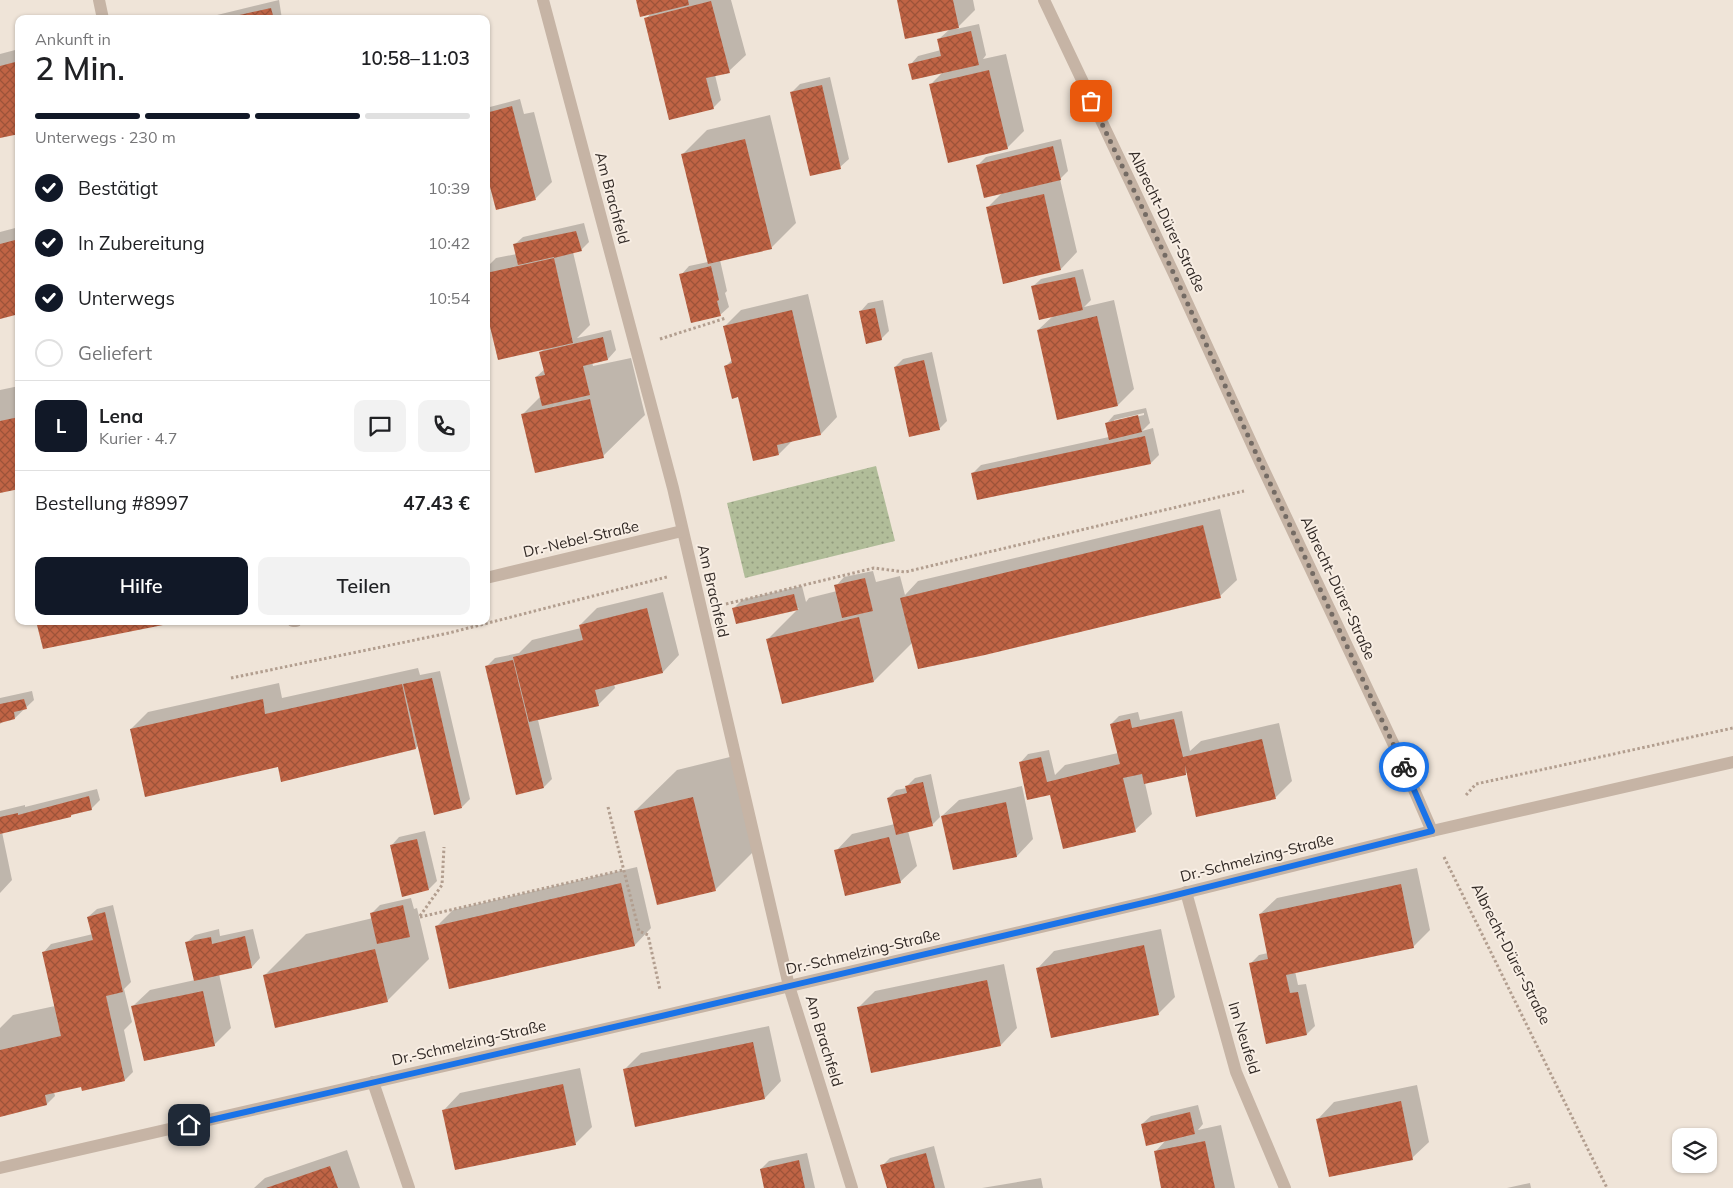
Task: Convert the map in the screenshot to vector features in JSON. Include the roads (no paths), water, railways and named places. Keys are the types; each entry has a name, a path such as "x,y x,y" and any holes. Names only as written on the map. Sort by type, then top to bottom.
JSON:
{"street":[{"path":"99,0 102,15"},
{"name":"Am Brachfeld","path":"544,0 673,488 789,986 852,1188"},
{"name":"Albrecht-Dürer-Straße","path":"1044,0 1402,762 1432,831"},
{"name":"Dr.-Nebel-Straße","path":"490,577 682,532"},
{"name":"Dr.-Schmelzing-Straße","path":"0,1168 666,1015 1186,892 1432,831 1733,762"},
{"name":"Im Neufeld","path":"1186,892 1236,1072 1285,1188"},
{"path":"373,1082 409,1188"}]}
